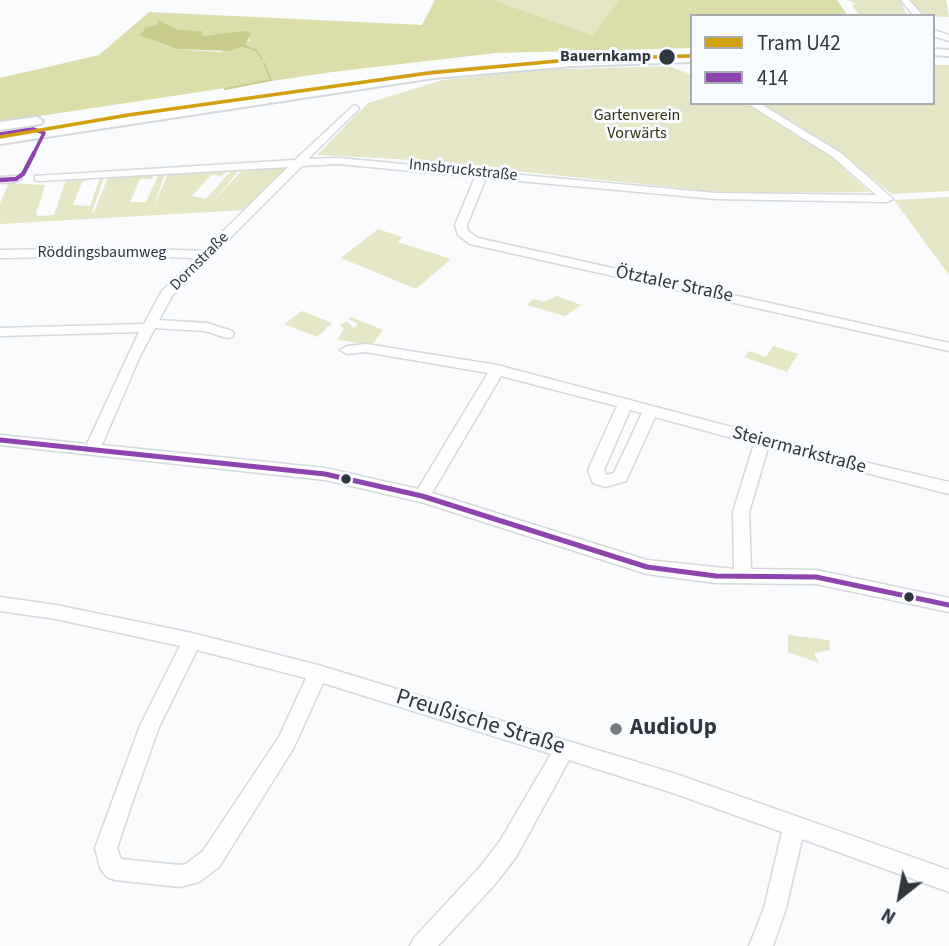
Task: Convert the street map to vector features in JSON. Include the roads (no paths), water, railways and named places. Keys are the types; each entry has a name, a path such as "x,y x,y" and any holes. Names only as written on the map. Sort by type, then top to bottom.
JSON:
{"main road":[{"path":"0,126 443,65 561,55 690,50"},
{"path":"0,140 446,74 559,64 690,66"}],"street":[{"path":"905,0 917,14"},
{"name":"Innsbruckstraße","path":"39,177 298,161 365,162 751,198 887,199 838,155 755,105"},
{"name":"Dornstraße","path":"93,449 149,326 167,295 298,161 354,108"},
{"name":"Ötztaler Straße","path":"482,173 461,225 461,232 474,241 949,347"},
{"path":"0,180 16,179"},
{"name":"Röddingsbaumweg","path":"0,254 136,252 205,255"},
{"path":"0,332 149,326 208,327 227,334"},
{"name":"Steiermarkstraße","path":"346,350 366,348 497,370 949,488"},
{"path":"422,496 497,370"},
{"path":"625,404 596,470 598,479 605,481 620,477 649,411"},
{"path":"0,440 299,470 422,496 647,567 678,574 816,577 949,605"},
{"path":"743,576 741,512 762,441"},
{"name":"Preußische Straße","path":"0,604 56,612 192,641 318,673 565,749 794,825 949,881"},
{"path":"192,641 150,726 120,806 106,848 107,860 115,869 180,876 191,874 211,859 286,743 318,673"},
{"path":"422,946 480,885 508,849 565,749"},
{"path":"761,946 775,908 794,825"}],"waterway":[{"path":"244,46 256,50 262,59"},
{"path":"225,89 271,80 264,63"}],"tram line":[{"name":"U42","path":"0,137 128,115 429,73 580,59 690,56"}],"place":[{"name":"Bauernkamp","path":"667,57"},
{"name":"AudioUp","path":"616,729"}],"park label":[{"name":"Gartenverein Vorwärts","path":"637,125"}]}
